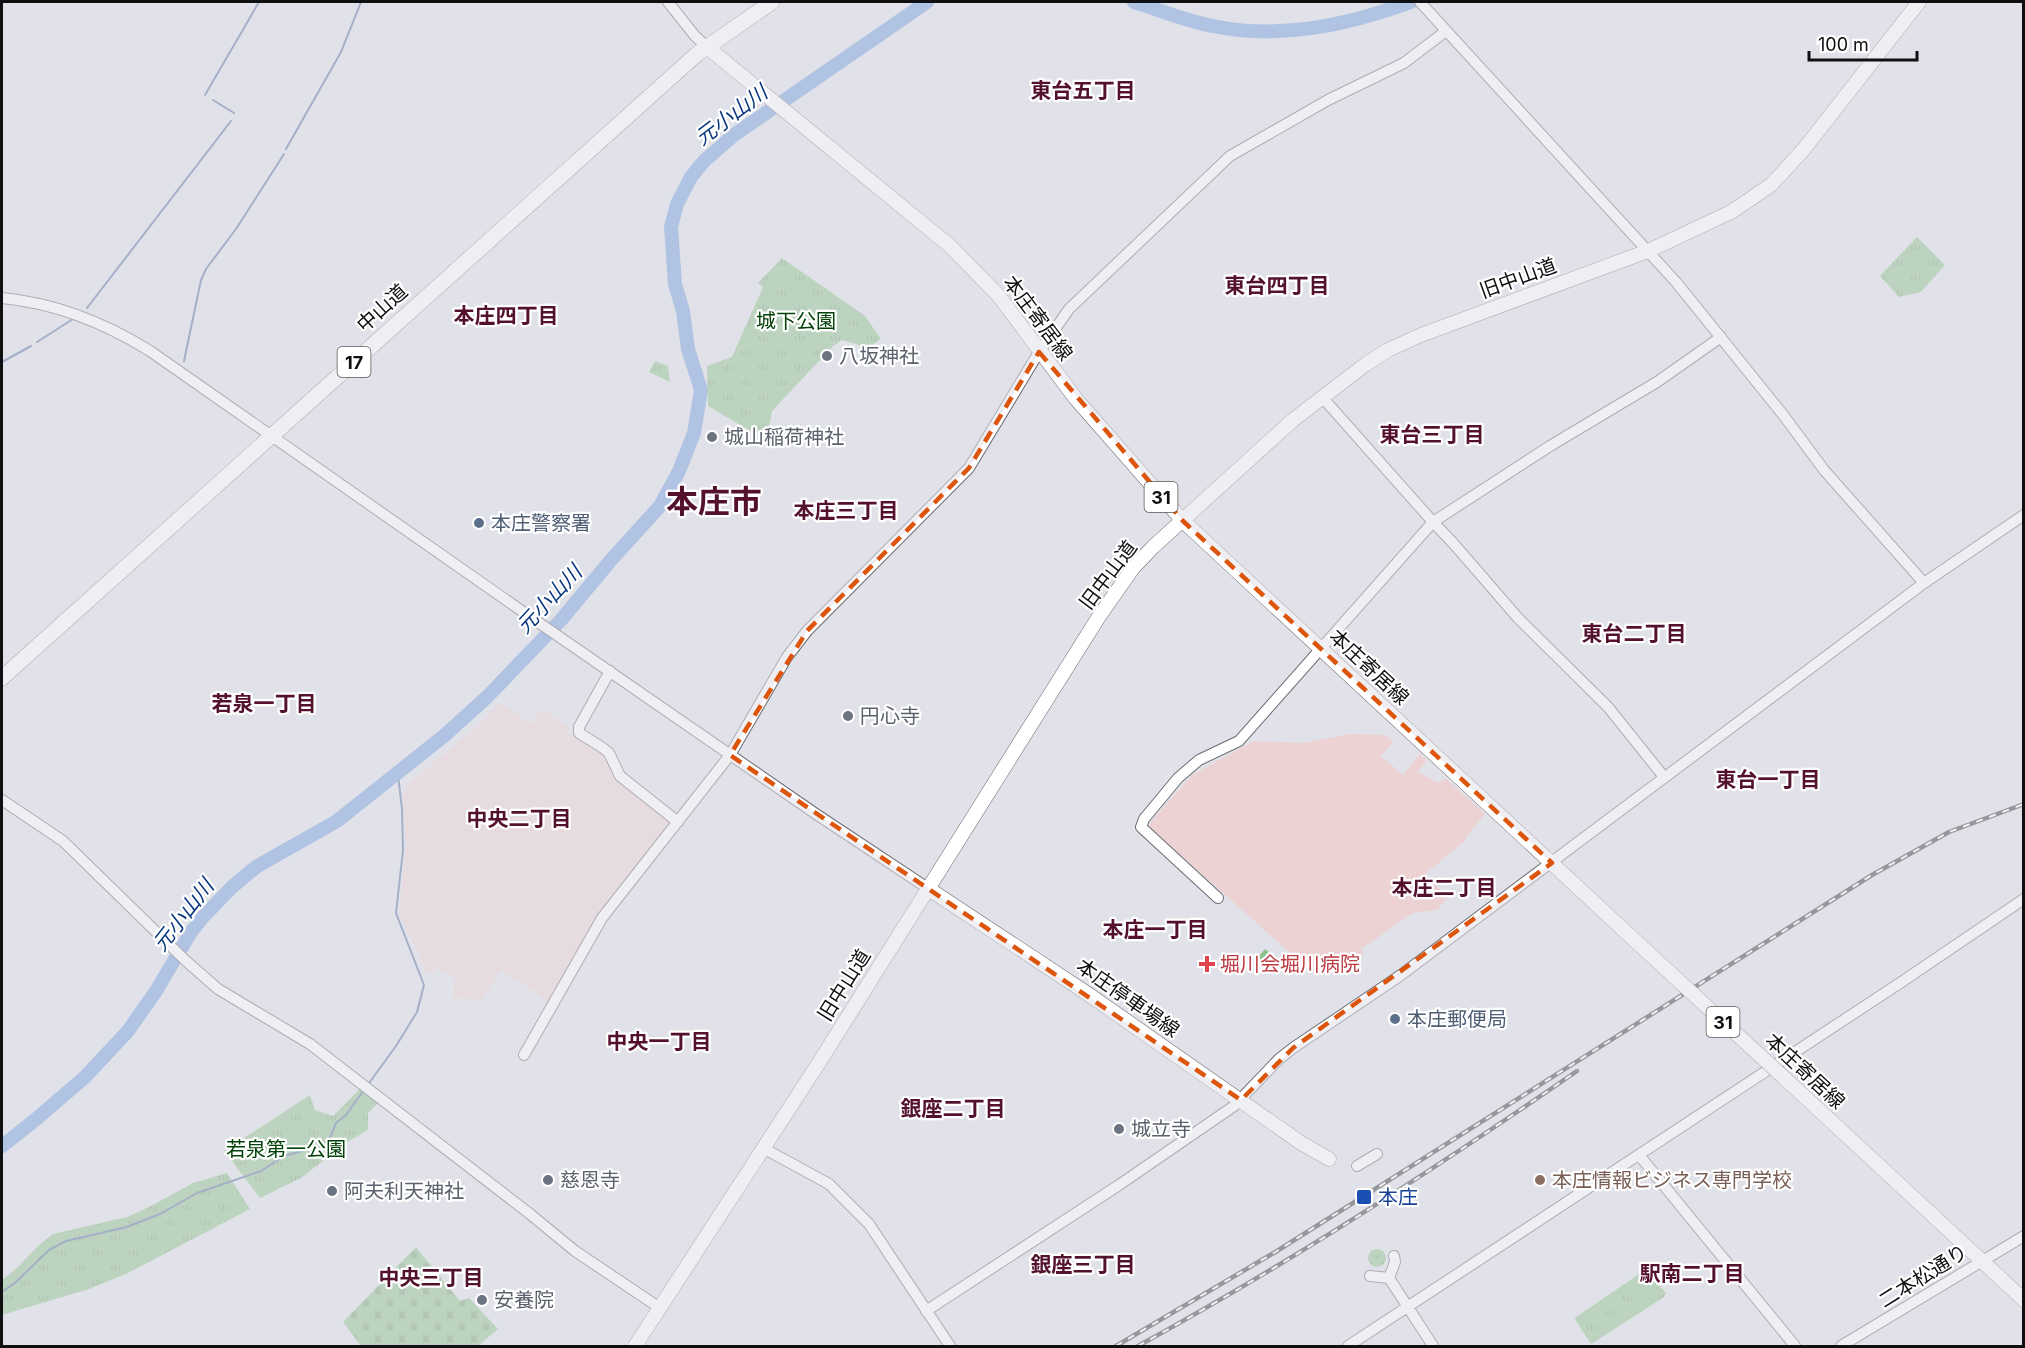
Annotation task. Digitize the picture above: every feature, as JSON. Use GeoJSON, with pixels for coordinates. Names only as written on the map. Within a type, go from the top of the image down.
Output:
{"type":"FeatureCollection","features":[{"type":"Feature","properties":{"kind":"highway","name":"中山道"},"geometry":{"type":"LineString","coordinates":[[2,678],[515,216],[707,47],[772,2]]}},
{"type":"Feature","properties":{"kind":"main road","name":"旧中山道"},"geometry":{"type":"LineString","coordinates":[[635,1347],[929,889],[1117,589],[1140,561],[1293,420],[1366,364],[1421,335],[1648,251],[1731,212],[1772,184],[1827,122],[1919,2]]}},
{"type":"Feature","properties":{"kind":"main road","name":"本庄寄居線"},"geometry":{"type":"LineString","coordinates":[[707,47],[950,246],[998,295],[1039,352],[1110,440],[1183,521],[2024,1300]]}},
{"type":"Feature","properties":{"kind":"main road","name":"本庄停車場線"},"geometry":{"type":"LineString","coordinates":[[929,889],[1055,972],[1241,1100],[1325,1163]]}},
{"type":"Feature","properties":{"kind":"street"},"geometry":{"type":"LineString","coordinates":[[668,2],[695,36],[707,47]]}},
{"type":"Feature","properties":{"kind":"street"},"geometry":{"type":"LineString","coordinates":[[1424,5],[1676,282],[1824,470],[1924,583]]}},
{"type":"Feature","properties":{"kind":"street"},"geometry":{"type":"LineString","coordinates":[[524,1055],[602,918],[730,755],[787,657],[807,631],[969,468],[1039,352],[1069,309],[1230,156],[1328,100],[1404,63],[1446,31]]}},
{"type":"Feature","properties":{"kind":"street"},"geometry":{"type":"LineString","coordinates":[[2,298],[38,304],[76,315],[130,339],[730,755],[929,889]]}},
{"type":"Feature","properties":{"kind":"street"},"geometry":{"type":"LineString","coordinates":[[1218,898],[1142,830],[1141,824],[1178,778],[1199,760],[1239,741],[1432,522],[1550,446],[1657,382],[1721,337]]}},
{"type":"Feature","properties":{"kind":"street"},"geometry":{"type":"LineString","coordinates":[[1322,397],[1518,618],[1608,707],[1664,777]]}},
{"type":"Feature","properties":{"kind":"street"},"geometry":{"type":"LineString","coordinates":[[926,1311],[1119,1185],[1241,1100],[1279,1059],[1293,1048],[1401,975],[1924,583],[2024,515]]}},
{"type":"Feature","properties":{"kind":"street"},"geometry":{"type":"LineString","coordinates":[[610,671],[579,727],[579,733],[609,753],[620,776],[678,822]]}},
{"type":"Feature","properties":{"kind":"street"},"geometry":{"type":"LineString","coordinates":[[2,800],[63,841],[186,961],[218,989],[309,1044],[575,1251],[660,1308]]}},
{"type":"Feature","properties":{"kind":"street"},"geometry":{"type":"LineString","coordinates":[[1348,1347],[2024,899]]}},
{"type":"Feature","properties":{"kind":"street"},"geometry":{"type":"LineString","coordinates":[[763,1148],[829,1184],[869,1224],[950,1347]]}},
{"type":"Feature","properties":{"kind":"street"},"geometry":{"type":"LineString","coordinates":[[1357,1166],[1377,1154]]}},
{"type":"Feature","properties":{"kind":"street"},"geometry":{"type":"LineString","coordinates":[[1639,1155],[1795,1347]]}},
{"type":"Feature","properties":{"kind":"street","name":"二本松通り"},"geometry":{"type":"LineString","coordinates":[[1841,1347],[2024,1236]]}},
{"type":"Feature","properties":{"kind":"street"},"geometry":{"type":"LineString","coordinates":[[1389,1278],[1395,1262],[1394,1256]]}},
{"type":"Feature","properties":{"kind":"street"},"geometry":{"type":"LineString","coordinates":[[1370,1276],[1389,1278]]}},
{"type":"Feature","properties":{"kind":"street"},"geometry":{"type":"LineString","coordinates":[[1389,1278],[1433,1347]]}},
{"type":"Feature","properties":{"kind":"highlighted area"},"geometry":{"type":"Polygon","coordinates":[[[1039,352],[1183,521],[1552,863],[1293,1048],[1241,1100],[730,755],[807,631],[969,468],[1039,352]]]}},
{"type":"Feature","properties":{"kind":"shaded area"},"geometry":{"type":"Polygon","coordinates":[[[501,703],[531,724],[542,709],[570,728],[568,733],[602,755],[617,779],[671,822],[547,1007],[541,996],[501,970],[483,999],[453,998],[455,977],[436,967],[435,973],[426,971],[399,913],[406,847],[403,795],[412,781],[472,731],[501,703]]]}},
{"type":"Feature","properties":{"kind":"shaded area"},"geometry":{"type":"Polygon","coordinates":[[[1350,734],[1386,735],[1394,741],[1381,756],[1403,775],[1420,754],[1427,760],[1418,772],[1439,783],[1445,778],[1485,814],[1465,838],[1466,840],[1425,874],[1448,897],[1437,910],[1413,913],[1361,949],[1364,954],[1317,969],[1288,951],[1150,828],[1150,823],[1192,775],[1254,741],[1304,743],[1350,734]]]}},
{"type":"Feature","properties":{"kind":"green space"},"geometry":{"type":"Polygon","coordinates":[[[1917,237],[1945,265],[1921,292],[1899,297],[1880,276],[1917,237]]]}},
{"type":"Feature","properties":{"kind":"green space","name":"城下公園"},"geometry":{"type":"Polygon","coordinates":[[[782,258],[865,316],[881,339],[865,350],[859,345],[842,340],[833,346],[772,411],[768,435],[752,432],[708,406],[707,366],[732,357],[763,287],[758,283],[782,258]]]}},
{"type":"Feature","properties":{"kind":"green space"},"geometry":{"type":"Polygon","coordinates":[[[655,361],[668,366],[670,382],[649,372],[655,361]]]}},
{"type":"Feature","properties":{"kind":"green space"},"geometry":{"type":"Polygon","coordinates":[[[1265,949],[1280,961],[1278,963],[1258,960],[1257,958],[1265,949]]]}},
{"type":"Feature","properties":{"kind":"green space","name":"若泉第一公園"},"geometry":{"type":"Polygon","coordinates":[[[360,1089],[378,1103],[368,1113],[368,1130],[347,1142],[301,1178],[260,1198],[224,1151],[310,1095],[315,1110],[333,1116],[360,1089]]]}},
{"type":"Feature","properties":{"kind":"green space"},"geometry":{"type":"Polygon","coordinates":[[[227,1173],[250,1209],[130,1272],[89,1289],[2,1315],[2,1280],[53,1234],[127,1217],[193,1183],[227,1173]]]}},
{"type":"Feature","properties":{"kind":"green space"},"geometry":{"type":"Polygon","coordinates":[[[416,1247],[460,1301],[469,1298],[498,1329],[478,1346],[361,1346],[343,1322],[416,1247]]]}},
{"type":"Feature","properties":{"kind":"green space"},"geometry":{"type":"Polygon","coordinates":[[[1373,1249],[1381,1249],[1386,1254],[1384,1265],[1373,1267],[1368,1262],[1368,1254],[1373,1249]]]}},
{"type":"Feature","properties":{"kind":"green space"},"geometry":{"type":"Polygon","coordinates":[[[1647,1271],[1666,1293],[1664,1297],[1590,1343],[1575,1319],[1576,1317],[1642,1272],[1647,1271]]]}},
{"type":"Feature","properties":{"kind":"waterway"},"geometry":{"type":"LineString","coordinates":[[205,95],[259,2]]}},
{"type":"Feature","properties":{"kind":"waterway"},"geometry":{"type":"LineString","coordinates":[[286,149],[341,52],[361,2]]}},
{"type":"Feature","properties":{"kind":"waterway","name":"元小山川"},"geometry":{"type":"LineString","coordinates":[[2,1146],[85,1077],[128,1031],[156,991],[191,932],[232,887],[256,867],[337,821],[445,735],[487,697],[561,620],[660,506],[679,471],[694,433],[701,390],[688,349],[683,311],[675,284],[671,227],[677,204],[691,177],[704,161],[734,135],[927,2]]}},
{"type":"Feature","properties":{"kind":"waterway","name":"元小山川"},"geometry":{"type":"LineString","coordinates":[[1134,2],[1203,24],[1238,30],[1263,31],[1314,28],[1363,17],[1411,2]]}},
{"type":"Feature","properties":{"kind":"waterway"},"geometry":{"type":"LineString","coordinates":[[213,100],[234,113]]}},
{"type":"Feature","properties":{"kind":"waterway"},"geometry":{"type":"LineString","coordinates":[[87,308],[231,121]]}},
{"type":"Feature","properties":{"kind":"waterway"},"geometry":{"type":"LineString","coordinates":[[184,361],[201,280],[206,269],[236,229],[284,154]]}},
{"type":"Feature","properties":{"kind":"waterway"},"geometry":{"type":"LineString","coordinates":[[37,342],[73,319]]}},
{"type":"Feature","properties":{"kind":"waterway"},"geometry":{"type":"LineString","coordinates":[[2,362],[31,346]]}},
{"type":"Feature","properties":{"kind":"waterway"},"geometry":{"type":"LineString","coordinates":[[367,1086],[417,1012],[424,985],[396,913],[403,850],[398,775]]}},
{"type":"Feature","properties":{"kind":"waterway"},"geometry":{"type":"LineString","coordinates":[[2,1292],[16,1282],[49,1250],[66,1241],[127,1227],[160,1214],[197,1193],[261,1171],[284,1156],[317,1147],[329,1140],[336,1123],[346,1115],[364,1090]]}},
{"type":"Feature","properties":{"kind":"railway"},"geometry":{"type":"LineString","coordinates":[[1116,1346],[1277,1251],[1872,875],[1949,832],[2024,804]]}},
{"type":"Feature","properties":{"kind":"railway"},"geometry":{"type":"LineString","coordinates":[[1138,1346],[1251,1282],[1361,1214],[1470,1144],[1577,1071]]}},
{"type":"Feature","properties":{"kind":"place","name":"八坂神社"},"geometry":{"type":"Point","coordinates":[827,356]}},
{"type":"Feature","properties":{"kind":"place","name":"城山稲荷神社"},"geometry":{"type":"Point","coordinates":[712,437]}},
{"type":"Feature","properties":{"kind":"place","name":"本庄警察署"},"geometry":{"type":"Point","coordinates":[479,523]}},
{"type":"Feature","properties":{"kind":"place","name":"円心寺"},"geometry":{"type":"Point","coordinates":[848,716]}},
{"type":"Feature","properties":{"kind":"place","name":"堀川会堀川病院"},"geometry":{"type":"Point","coordinates":[1207,964]}},
{"type":"Feature","properties":{"kind":"place","name":"本庄郵便局"},"geometry":{"type":"Point","coordinates":[1395,1019]}},
{"type":"Feature","properties":{"kind":"place","name":"城立寺"},"geometry":{"type":"Point","coordinates":[1119,1129]}},
{"type":"Feature","properties":{"kind":"place","name":"慈恩寺"},"geometry":{"type":"Point","coordinates":[548,1180]}},
{"type":"Feature","properties":{"kind":"place","name":"本庄情報ビジネス専門学校"},"geometry":{"type":"Point","coordinates":[1540,1180]}},
{"type":"Feature","properties":{"kind":"place","name":"阿夫利天神社"},"geometry":{"type":"Point","coordinates":[332,1191]}},
{"type":"Feature","properties":{"kind":"place","name":"本庄"},"geometry":{"type":"Point","coordinates":[1364,1197]}},
{"type":"Feature","properties":{"kind":"place","name":"安養院"},"geometry":{"type":"Point","coordinates":[482,1300]}},
{"type":"Feature","properties":{"kind":"district","name":"東台五丁目"},"geometry":{"type":"Point","coordinates":[1083,90]}},
{"type":"Feature","properties":{"kind":"district","name":"東台四丁目"},"geometry":{"type":"Point","coordinates":[1277,285]}},
{"type":"Feature","properties":{"kind":"district","name":"本庄四丁目"},"geometry":{"type":"Point","coordinates":[506,315]}},
{"type":"Feature","properties":{"kind":"district","name":"東台三丁目"},"geometry":{"type":"Point","coordinates":[1432,434]}},
{"type":"Feature","properties":{"kind":"district","name":"本庄市"},"geometry":{"type":"Point","coordinates":[714,501]}},
{"type":"Feature","properties":{"kind":"district","name":"本庄三丁目"},"geometry":{"type":"Point","coordinates":[846,510]}},
{"type":"Feature","properties":{"kind":"district","name":"東台二丁目"},"geometry":{"type":"Point","coordinates":[1634,633]}},
{"type":"Feature","properties":{"kind":"district","name":"若泉一丁目"},"geometry":{"type":"Point","coordinates":[264,703]}},
{"type":"Feature","properties":{"kind":"district","name":"東台一丁目"},"geometry":{"type":"Point","coordinates":[1768,779]}},
{"type":"Feature","properties":{"kind":"district","name":"中央二丁目"},"geometry":{"type":"Point","coordinates":[519,818]}},
{"type":"Feature","properties":{"kind":"district","name":"本庄二丁目"},"geometry":{"type":"Point","coordinates":[1444,887]}},
{"type":"Feature","properties":{"kind":"district","name":"本庄一丁目"},"geometry":{"type":"Point","coordinates":[1155,929]}},
{"type":"Feature","properties":{"kind":"district","name":"中央一丁目"},"geometry":{"type":"Point","coordinates":[659,1041]}},
{"type":"Feature","properties":{"kind":"district","name":"銀座二丁目"},"geometry":{"type":"Point","coordinates":[953,1108]}},
{"type":"Feature","properties":{"kind":"district","name":"銀座三丁目"},"geometry":{"type":"Point","coordinates":[1083,1264]}},
{"type":"Feature","properties":{"kind":"district","name":"駅南二丁目"},"geometry":{"type":"Point","coordinates":[1692,1273]}},
{"type":"Feature","properties":{"kind":"district","name":"中央三丁目"},"geometry":{"type":"Point","coordinates":[431,1277]}}]}
